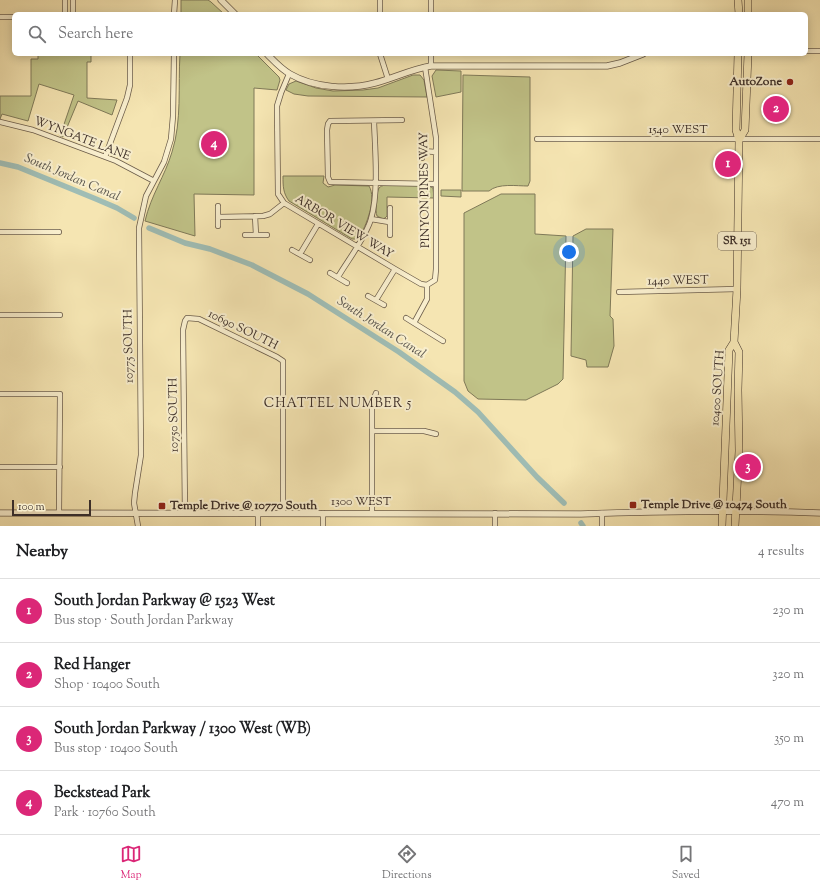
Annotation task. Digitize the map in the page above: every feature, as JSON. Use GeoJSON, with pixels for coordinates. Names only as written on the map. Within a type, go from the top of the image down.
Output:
{"type":"FeatureCollection","features":[{"type":"Feature","properties":{"kind":"main road"},"geometry":{"type":"LineString","coordinates":[[738,0],[739,12]]}},
{"type":"Feature","properties":{"kind":"main road"},"geometry":{"type":"LineString","coordinates":[[748,0],[748,12]]}},
{"type":"Feature","properties":{"kind":"main road","name":"SR 151"},"geometry":{"type":"LineString","coordinates":[[734,342],[737,289],[739,140],[736,130],[738,56]]}},
{"type":"Feature","properties":{"kind":"main road","name":"SR 151"},"geometry":{"type":"LineString","coordinates":[[739,140],[744,133],[746,126],[748,56]]}},
{"type":"Feature","properties":{"kind":"main road","name":"10400 SOUTH"},"geometry":{"type":"LineString","coordinates":[[722,526],[729,350],[734,342]]}},
{"type":"Feature","properties":{"kind":"main road","name":"10400 SOUTH"},"geometry":{"type":"LineString","coordinates":[[734,342],[739,352],[739,452],[734,526]]}},
{"type":"Feature","properties":{"kind":"street"},"geometry":{"type":"LineString","coordinates":[[65,0],[65,12]]}},
{"type":"Feature","properties":{"kind":"street"},"geometry":{"type":"LineString","coordinates":[[73,0],[73,12]]}},
{"type":"Feature","properties":{"kind":"street"},"geometry":{"type":"LineString","coordinates":[[174,0],[174,12]]}},
{"type":"Feature","properties":{"kind":"street"},"geometry":{"type":"LineString","coordinates":[[221,0],[233,12]]}},
{"type":"Feature","properties":{"kind":"street"},"geometry":{"type":"LineString","coordinates":[[380,0],[380,12]]}},
{"type":"Feature","properties":{"kind":"street"},"geometry":{"type":"LineString","coordinates":[[431,0],[431,12]]}},
{"type":"Feature","properties":{"kind":"street"},"geometry":{"type":"LineString","coordinates":[[0,18],[12,17]]}},
{"type":"Feature","properties":{"kind":"street"},"geometry":{"type":"LineString","coordinates":[[808,51],[820,51]]}},
{"type":"Feature","properties":{"kind":"street"},"geometry":{"type":"LineString","coordinates":[[105,157],[127,98],[130,85],[130,56]]}},
{"type":"Feature","properties":{"kind":"street","name":"10775 SOUTH"},"geometry":{"type":"LineString","coordinates":[[138,526],[134,503],[141,455],[138,233],[143,204],[164,162],[171,133],[173,116],[174,56]]}},
{"type":"Feature","properties":{"kind":"street"},"geometry":{"type":"LineString","coordinates":[[269,56],[290,74],[312,82],[331,85],[358,86],[388,79],[428,66],[607,66],[638,56]]}},
{"type":"Feature","properties":{"kind":"street"},"geometry":{"type":"LineString","coordinates":[[381,56],[388,79]]}},
{"type":"Feature","properties":{"kind":"street","name":"PINYON PINES WAY"},"geometry":{"type":"LineString","coordinates":[[427,285],[434,280],[436,269],[436,138],[428,66],[430,56]]}},
{"type":"Feature","properties":{"kind":"street","name":"ARBOR VIEW WAY"},"geometry":{"type":"LineString","coordinates":[[290,74],[277,106],[278,194],[284,203],[318,224],[421,284],[427,285]]}},
{"type":"Feature","properties":{"kind":"street"},"geometry":{"type":"LineString","coordinates":[[402,120],[330,121],[328,124],[328,177],[330,182],[436,184]]}},
{"type":"Feature","properties":{"kind":"street"},"geometry":{"type":"LineString","coordinates":[[338,277],[366,232],[371,219],[375,183],[374,121]]}},
{"type":"Feature","properties":{"kind":"street","name":"WYNGATE LANE"},"geometry":{"type":"LineString","coordinates":[[0,122],[34,130],[116,161],[154,181]]}},
{"type":"Feature","properties":{"kind":"street","name":"1540 WEST"},"geometry":{"type":"LineString","coordinates":[[536,139],[820,139]]}},
{"type":"Feature","properties":{"kind":"street"},"geometry":{"type":"LineString","coordinates":[[422,145],[422,158]]}},
{"type":"Feature","properties":{"kind":"street"},"geometry":{"type":"LineString","coordinates":[[422,152],[436,152]]}},
{"type":"Feature","properties":{"kind":"street"},"geometry":{"type":"LineString","coordinates":[[218,217],[263,216],[270,214],[284,203]]}},
{"type":"Feature","properties":{"kind":"street"},"geometry":{"type":"LineString","coordinates":[[218,206],[218,226]]}},
{"type":"Feature","properties":{"kind":"street"},"geometry":{"type":"LineString","coordinates":[[390,208],[390,236]]}},
{"type":"Feature","properties":{"kind":"street"},"geometry":{"type":"LineString","coordinates":[[256,216],[256,235]]}},
{"type":"Feature","properties":{"kind":"street"},"geometry":{"type":"LineString","coordinates":[[371,219],[389,222]]}},
{"type":"Feature","properties":{"kind":"street"},"geometry":{"type":"LineString","coordinates":[[300,254],[318,224]]}},
{"type":"Feature","properties":{"kind":"street"},"geometry":{"type":"LineString","coordinates":[[0,232],[59,232]]}},
{"type":"Feature","properties":{"kind":"street"},"geometry":{"type":"LineString","coordinates":[[245,235],[267,235]]}},
{"type":"Feature","properties":{"kind":"street"},"geometry":{"type":"LineString","coordinates":[[292,250],[310,260]]}},
{"type":"Feature","properties":{"kind":"street"},"geometry":{"type":"LineString","coordinates":[[376,300],[395,269]]}},
{"type":"Feature","properties":{"kind":"street"},"geometry":{"type":"LineString","coordinates":[[330,273],[347,283]]}},
{"type":"Feature","properties":{"kind":"street"},"geometry":{"type":"LineString","coordinates":[[414,323],[427,299],[427,285]]}},
{"type":"Feature","properties":{"kind":"street","name":"1440 WEST"},"geometry":{"type":"LineString","coordinates":[[619,292],[737,289]]}},
{"type":"Feature","properties":{"kind":"street"},"geometry":{"type":"LineString","coordinates":[[368,296],[384,305]]}},
{"type":"Feature","properties":{"kind":"street"},"geometry":{"type":"LineString","coordinates":[[0,315],[60,315]]}},
{"type":"Feature","properties":{"kind":"street","name":"10750 SOUTH"},"geometry":{"type":"LineString","coordinates":[[185,513],[184,330],[185,321],[187,318]]}},
{"type":"Feature","properties":{"kind":"street","name":"10690 SOUTH"},"geometry":{"type":"LineString","coordinates":[[187,318],[199,319],[277,357],[282,361],[283,513]]}},
{"type":"Feature","properties":{"kind":"street"},"geometry":{"type":"LineString","coordinates":[[406,318],[443,341]]}},
{"type":"Feature","properties":{"kind":"street"},"geometry":{"type":"LineString","coordinates":[[372,513],[372,405],[376,393]]}},
{"type":"Feature","properties":{"kind":"street"},"geometry":{"type":"LineString","coordinates":[[0,394],[60,394],[59,512]]}},
{"type":"Feature","properties":{"kind":"street"},"geometry":{"type":"LineString","coordinates":[[372,431],[424,431],[436,434]]}},
{"type":"Feature","properties":{"kind":"street"},"geometry":{"type":"LineString","coordinates":[[0,467],[60,467]]}},
{"type":"Feature","properties":{"kind":"street","name":"1300 WEST"},"geometry":{"type":"LineString","coordinates":[[0,512],[136,514],[820,513]]}},
{"type":"Feature","properties":{"kind":"street"},"geometry":{"type":"LineString","coordinates":[[258,513],[258,526]]}},
{"type":"Feature","properties":{"kind":"street"},"geometry":{"type":"LineString","coordinates":[[323,513],[323,526]]}},
{"type":"Feature","properties":{"kind":"street"},"geometry":{"type":"LineString","coordinates":[[495,513],[495,526]]}},
{"type":"Feature","properties":{"kind":"street"},"geometry":{"type":"LineString","coordinates":[[602,513],[602,526]]}},
{"type":"Feature","properties":{"kind":"green space"},"geometry":{"type":"Polygon","coordinates":[[[181,0],[208,0],[222,12],[181,12],[181,0]]]}},
{"type":"Feature","properties":{"kind":"green space"},"geometry":{"type":"Polygon","coordinates":[[[38,56],[91,56],[91,62],[87,62],[87,98],[117,100],[112,115],[78,101],[63,137],[60,136],[74,95],[39,84],[28,121],[2,114],[0,119],[0,96],[31,96],[31,59],[38,59],[38,56]]]}},
{"type":"Feature","properties":{"kind":"green space"},"geometry":{"type":"Polygon","coordinates":[[[180,56],[258,56],[279,77],[280,80],[277,90],[254,88],[254,195],[194,194],[195,236],[145,221],[172,152],[178,116],[180,56]]]}},
{"type":"Feature","properties":{"kind":"green space"},"geometry":{"type":"Polygon","coordinates":[[[436,70],[461,71],[461,92],[436,97],[432,76],[436,70]]]}},
{"type":"Feature","properties":{"kind":"green space"},"geometry":{"type":"Polygon","coordinates":[[[413,75],[420,75],[424,80],[427,97],[308,96],[294,94],[286,90],[289,84],[296,81],[316,88],[333,91],[363,90],[378,88],[413,75]]]}},
{"type":"Feature","properties":{"kind":"green space"},"geometry":{"type":"Polygon","coordinates":[[[463,75],[530,77],[530,181],[528,186],[513,185],[493,188],[489,191],[462,191],[463,75]]]}},
{"type":"Feature","properties":{"kind":"green space"},"geometry":{"type":"Polygon","coordinates":[[[283,176],[324,176],[323,183],[328,187],[335,185],[369,186],[372,198],[370,212],[365,227],[359,238],[352,239],[289,201],[284,189],[283,176]]]}},
{"type":"Feature","properties":{"kind":"green space"},"geometry":{"type":"Polygon","coordinates":[[[385,185],[427,185],[433,188],[434,198],[387,197],[387,216],[383,219],[377,216],[376,202],[379,188],[385,185]]]}},
{"type":"Feature","properties":{"kind":"green space"},"geometry":{"type":"Polygon","coordinates":[[[441,190],[461,190],[461,197],[441,196],[441,190]]]}},
{"type":"Feature","properties":{"kind":"green space"},"geometry":{"type":"Polygon","coordinates":[[[501,194],[535,194],[535,234],[566,236],[563,379],[558,384],[526,400],[478,399],[468,391],[464,381],[464,213],[501,194]]]}},
{"type":"Feature","properties":{"kind":"green space"},"geometry":{"type":"Polygon","coordinates":[[[586,229],[613,229],[610,316],[613,319],[614,346],[608,367],[587,367],[586,360],[571,356],[573,236],[586,229]]]}},
{"type":"Feature","properties":{"kind":"waterway","name":"South Jordan Canal"},"geometry":{"type":"LineString","coordinates":[[0,163],[18,167],[96,199],[117,208],[134,218]]}},
{"type":"Feature","properties":{"kind":"waterway","name":"South Jordan Canal"},"geometry":{"type":"LineString","coordinates":[[149,228],[185,243],[210,249],[252,265],[308,294],[399,352],[455,392],[478,412],[537,477],[564,503]]}},
{"type":"Feature","properties":{"kind":"place","name":"AutoZone"},"geometry":{"type":"Point","coordinates":[790,82]}},
{"type":"Feature","properties":{"kind":"place","name":"Red Hanger"},"geometry":{"type":"Point","coordinates":[776,109]}},
{"type":"Feature","properties":{"kind":"place","name":"Beckstead Park"},"geometry":{"type":"Point","coordinates":[214,144]}},
{"type":"Feature","properties":{"kind":"place","name":"South Jordan Parkway @ 1523 West"},"geometry":{"type":"Point","coordinates":[728,164]}},
{"type":"Feature","properties":{"kind":"place","name":"South Jordan Parkway / 1300 West (WB)"},"geometry":{"type":"Point","coordinates":[748,467]}},
{"type":"Feature","properties":{"kind":"place","name":"Temple Drive @ 10474 South"},"geometry":{"type":"Point","coordinates":[633,505]}},
{"type":"Feature","properties":{"kind":"place","name":"Temple Drive @ 10770 South"},"geometry":{"type":"Point","coordinates":[162,506]}},
{"type":"Feature","properties":{"kind":"district","name":"CHATTEL NUMBER 5"},"geometry":{"type":"Point","coordinates":[338,404]}}]}
